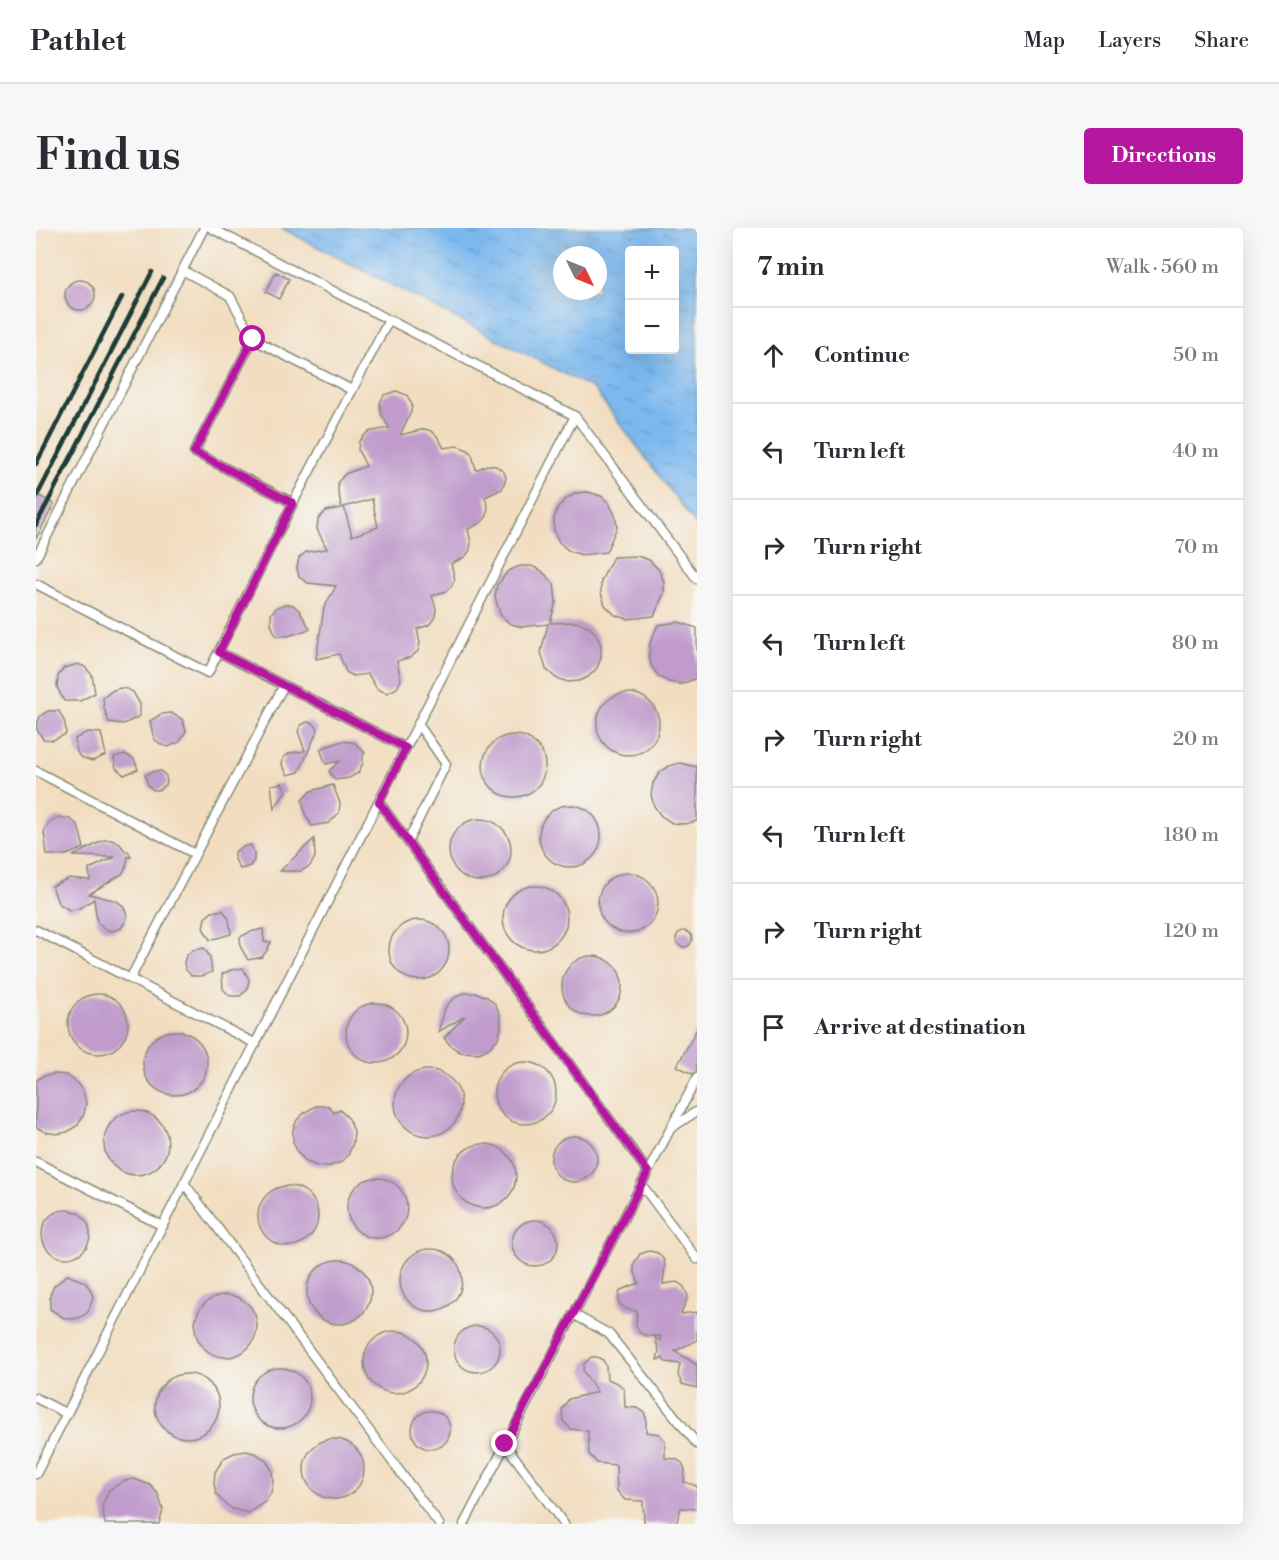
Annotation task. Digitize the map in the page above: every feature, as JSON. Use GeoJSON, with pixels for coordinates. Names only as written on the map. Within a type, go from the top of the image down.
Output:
{"type":"FeatureCollection","features":[{"type":"Feature","properties":{"kind":"lane"},"geometry":{"type":"LineString","coordinates":[[36,558],[204,228]]}},
{"type":"Feature","properties":{"kind":"lane"},"geometry":{"type":"LineString","coordinates":[[211,228],[575,416],[697,579]]}},
{"type":"Feature","properties":{"kind":"lane"},"geometry":{"type":"LineString","coordinates":[[182,270],[230,296],[253,339],[352,390]]}},
{"type":"Feature","properties":{"kind":"lane"},"geometry":{"type":"LineString","coordinates":[[36,584],[208,673],[293,503],[389,320]]}},
{"type":"Feature","properties":{"kind":"lane"},"geometry":{"type":"LineString","coordinates":[[253,339],[194,452],[293,503]]}},
{"type":"Feature","properties":{"kind":"lane"},"geometry":{"type":"LineString","coordinates":[[36,1474],[575,416]]}},
{"type":"Feature","properties":{"kind":"lane"},"geometry":{"type":"LineString","coordinates":[[219,652],[406,748]]}},
{"type":"Feature","properties":{"kind":"lane"},"geometry":{"type":"LineString","coordinates":[[130,979],[284,685]]}},
{"type":"Feature","properties":{"kind":"lane"},"geometry":{"type":"LineString","coordinates":[[408,841],[446,764],[418,724]]}},
{"type":"Feature","properties":{"kind":"lane"},"geometry":{"type":"LineString","coordinates":[[36,771],[195,854]]}},
{"type":"Feature","properties":{"kind":"lane"},"geometry":{"type":"LineString","coordinates":[[379,802],[648,1172]]}},
{"type":"Feature","properties":{"kind":"lane"},"geometry":{"type":"LineString","coordinates":[[36,930],[256,1044]]}},
{"type":"Feature","properties":{"kind":"lane"},"geometry":{"type":"LineString","coordinates":[[464,1524],[697,1077]]}},
{"type":"Feature","properties":{"kind":"lane"},"geometry":{"type":"LineString","coordinates":[[670,1129],[697,1111]]}},
{"type":"Feature","properties":{"kind":"lane"},"geometry":{"type":"LineString","coordinates":[[36,1162],[163,1226]]}},
{"type":"Feature","properties":{"kind":"lane"},"geometry":{"type":"LineString","coordinates":[[184,1183],[439,1524]]}},
{"type":"Feature","properties":{"kind":"lane"},"geometry":{"type":"LineString","coordinates":[[641,1184],[697,1259]]}},
{"type":"Feature","properties":{"kind":"lane"},"geometry":{"type":"LineString","coordinates":[[573,1314],[609,1334],[697,1444]]}},
{"type":"Feature","properties":{"kind":"lane"},"geometry":{"type":"LineString","coordinates":[[36,1398],[67,1414]]}},
{"type":"Feature","properties":{"kind":"lane"},"geometry":{"type":"LineString","coordinates":[[505,1444],[564,1524]]}},
{"type":"Feature","properties":{"kind":"water"},"geometry":{"type":"Polygon","coordinates":[[[281,228],[697,228],[697,526],[594,389],[281,228]]]}},
{"type":"Feature","properties":{"kind":"building"},"geometry":{"type":"Polygon","coordinates":[[[276,272],[289,279],[279,299],[266,292],[276,272]]]}},
{"type":"Feature","properties":{"kind":"building"},"geometry":{"type":"Polygon","coordinates":[[[80,280],[90,285],[95,295],[90,305],[80,310],[70,305],[65,295],[70,285],[80,280]]]}},
{"type":"Feature","properties":{"kind":"building"},"geometry":{"type":"Polygon","coordinates":[[[396,391],[407,395],[412,405],[400,435],[425,429],[431,431],[444,448],[457,446],[468,450],[472,455],[476,470],[487,465],[496,466],[504,472],[506,478],[502,489],[485,497],[488,507],[487,516],[481,523],[468,529],[470,550],[465,557],[451,564],[455,579],[451,587],[432,596],[436,608],[435,617],[429,625],[417,629],[420,643],[418,651],[411,657],[397,661],[401,680],[397,688],[387,693],[377,689],[368,674],[353,676],[346,672],[339,654],[316,659],[324,608],[336,586],[308,583],[299,577],[297,568],[299,558],[306,552],[327,549],[317,529],[318,519],[326,511],[342,508],[338,482],[345,474],[366,466],[358,450],[359,441],[368,432],[389,428],[381,413],[380,403],[384,395],[396,391]],[[372,499],[344,507],[352,536],[378,527],[372,499]]]}},
{"type":"Feature","properties":{"kind":"building"},"geometry":{"type":"Polygon","coordinates":[[[588,492],[601,496],[609,503],[615,515],[617,527],[606,552],[582,555],[569,551],[559,542],[554,531],[554,518],[558,507],[566,499],[576,493],[588,492]]]}},
{"type":"Feature","properties":{"kind":"building"},"geometry":{"type":"Polygon","coordinates":[[[36,494],[54,504],[36,539],[36,494]]]}},
{"type":"Feature","properties":{"kind":"building"},"geometry":{"type":"Polygon","coordinates":[[[637,556],[649,560],[659,570],[664,582],[664,593],[654,616],[628,619],[615,615],[605,605],[601,593],[601,581],[613,557],[637,556]]]}},
{"type":"Feature","properties":{"kind":"building"},"geometry":{"type":"Polygon","coordinates":[[[520,566],[532,566],[542,571],[554,584],[556,602],[550,623],[577,622],[588,626],[596,634],[601,645],[601,658],[597,668],[588,677],[568,682],[556,678],[546,669],[541,652],[548,624],[521,627],[509,623],[500,614],[495,597],[497,585],[508,571],[520,566]]]}},
{"type":"Feature","properties":{"kind":"building"},"geometry":{"type":"Polygon","coordinates":[[[287,604],[299,610],[310,629],[288,636],[276,636],[271,624],[271,614],[277,607],[287,604]]]}},
{"type":"Feature","properties":{"kind":"building"},"geometry":{"type":"Polygon","coordinates":[[[678,622],[697,628],[697,678],[682,684],[669,682],[658,676],[651,665],[649,655],[650,643],[658,625],[678,622]]]}},
{"type":"Feature","properties":{"kind":"building"},"geometry":{"type":"Polygon","coordinates":[[[78,664],[85,667],[92,675],[95,693],[80,701],[64,701],[57,687],[58,676],[64,668],[78,664]]]}},
{"type":"Feature","properties":{"kind":"building"},"geometry":{"type":"Polygon","coordinates":[[[120,688],[133,692],[140,704],[140,716],[124,724],[109,722],[104,708],[103,698],[113,690],[120,688]]]}},
{"type":"Feature","properties":{"kind":"building"},"geometry":{"type":"Polygon","coordinates":[[[628,693],[650,702],[659,724],[650,746],[628,755],[606,746],[597,724],[606,702],[628,693]]]}},
{"type":"Feature","properties":{"kind":"building"},"geometry":{"type":"Polygon","coordinates":[[[48,711],[59,711],[65,723],[66,734],[53,740],[43,739],[36,728],[40,716],[48,711]]]}},
{"type":"Feature","properties":{"kind":"building"},"geometry":{"type":"Polygon","coordinates":[[[171,713],[182,719],[186,731],[180,742],[168,747],[154,739],[150,721],[161,714],[171,713]]]}},
{"type":"Feature","properties":{"kind":"building"},"geometry":{"type":"Polygon","coordinates":[[[307,722],[313,723],[318,729],[299,772],[288,775],[282,765],[283,758],[290,753],[305,751],[298,731],[301,725],[307,722]]]}},
{"type":"Feature","properties":{"kind":"building"},"geometry":{"type":"Polygon","coordinates":[[[87,732],[101,733],[106,755],[92,761],[80,757],[75,739],[87,732]]]}},
{"type":"Feature","properties":{"kind":"building"},"geometry":{"type":"Polygon","coordinates":[[[508,735],[520,735],[536,744],[543,754],[545,766],[543,778],[536,788],[520,797],[508,797],[497,792],[488,783],[483,772],[483,760],[488,749],[497,740],[508,735]]]}},
{"type":"Feature","properties":{"kind":"building"},"geometry":{"type":"Polygon","coordinates":[[[342,741],[355,743],[365,753],[358,773],[349,778],[335,780],[329,771],[339,761],[326,764],[320,749],[342,741]]]}},
{"type":"Feature","properties":{"kind":"building"},"geometry":{"type":"Polygon","coordinates":[[[125,754],[134,759],[138,769],[124,775],[116,768],[114,757],[125,754]]]}},
{"type":"Feature","properties":{"kind":"building"},"geometry":{"type":"Polygon","coordinates":[[[680,763],[697,767],[697,821],[685,824],[672,823],[661,816],[654,806],[651,795],[653,783],[660,772],[680,763]]]}},
{"type":"Feature","properties":{"kind":"building"},"geometry":{"type":"Polygon","coordinates":[[[161,771],[166,776],[167,783],[160,790],[153,790],[148,785],[145,775],[161,771]]]}},
{"type":"Feature","properties":{"kind":"building"},"geometry":{"type":"Polygon","coordinates":[[[282,783],[286,791],[274,809],[271,785],[282,783]]]}},
{"type":"Feature","properties":{"kind":"building"},"geometry":{"type":"Polygon","coordinates":[[[333,785],[340,803],[339,813],[329,823],[312,826],[305,814],[302,800],[311,791],[333,785]]]}},
{"type":"Feature","properties":{"kind":"building"},"geometry":{"type":"Polygon","coordinates":[[[570,805],[592,814],[601,836],[592,858],[570,867],[548,858],[539,836],[548,814],[570,805]]]}},
{"type":"Feature","properties":{"kind":"building"},"geometry":{"type":"Polygon","coordinates":[[[59,817],[70,819],[78,825],[84,848],[66,855],[47,855],[44,832],[49,823],[59,817]]]}},
{"type":"Feature","properties":{"kind":"building"},"geometry":{"type":"Polygon","coordinates":[[[480,819],[492,821],[502,828],[509,838],[511,850],[509,862],[502,872],[492,879],[480,881],[468,879],[458,872],[451,862],[449,850],[451,838],[458,828],[468,821],[480,819]]]}},
{"type":"Feature","properties":{"kind":"building"},"geometry":{"type":"Polygon","coordinates":[[[314,839],[315,857],[310,866],[301,871],[280,871],[314,839]]]}},
{"type":"Feature","properties":{"kind":"building"},"geometry":{"type":"Polygon","coordinates":[[[104,840],[112,840],[120,844],[131,857],[128,857],[122,874],[89,894],[117,901],[123,906],[127,914],[126,921],[121,928],[112,931],[104,929],[97,922],[94,899],[78,909],[69,910],[58,903],[52,886],[69,878],[90,880],[89,869],[115,857],[73,856],[104,840]]]}},
{"type":"Feature","properties":{"kind":"building"},"geometry":{"type":"Polygon","coordinates":[[[251,845],[254,860],[250,866],[240,869],[235,859],[235,852],[251,845]]]}},
{"type":"Feature","properties":{"kind":"building"},"geometry":{"type":"Polygon","coordinates":[[[622,873],[634,873],[650,881],[656,891],[658,903],[656,915],[650,925],[634,933],[622,933],[606,925],[598,909],[598,897],[606,881],[622,873]]]}},
{"type":"Feature","properties":{"kind":"building"},"geometry":{"type":"Polygon","coordinates":[[[535,886],[553,892],[561,900],[567,918],[561,936],[553,944],[535,950],[517,944],[509,936],[503,918],[509,900],[517,892],[535,886]]]}},
{"type":"Feature","properties":{"kind":"building"},"geometry":{"type":"Polygon","coordinates":[[[223,910],[229,919],[231,934],[210,940],[203,928],[205,918],[212,912],[223,910]]]}},
{"type":"Feature","properties":{"kind":"building"},"geometry":{"type":"Polygon","coordinates":[[[413,920],[425,920],[441,928],[447,938],[449,950],[447,962],[441,972],[425,980],[413,980],[397,972],[389,956],[389,944],[397,928],[413,920]]]}},
{"type":"Feature","properties":{"kind":"building"},"geometry":{"type":"Polygon","coordinates":[[[263,929],[264,942],[271,942],[262,957],[248,960],[241,948],[240,937],[263,929]]]}},
{"type":"Feature","properties":{"kind":"building"},"geometry":{"type":"Polygon","coordinates":[[[684,931],[692,939],[684,947],[676,939],[684,931]]]}},
{"type":"Feature","properties":{"kind":"building"},"geometry":{"type":"Polygon","coordinates":[[[204,948],[210,957],[212,972],[202,976],[192,976],[185,969],[186,956],[193,950],[204,948]]]}},
{"type":"Feature","properties":{"kind":"building"},"geometry":{"type":"Polygon","coordinates":[[[586,956],[598,956],[609,961],[617,969],[622,986],[620,998],[609,1011],[598,1016],[586,1016],[575,1011],[567,1003],[562,992],[562,980],[567,969],[575,961],[586,956]]]}},
{"type":"Feature","properties":{"kind":"building"},"geometry":{"type":"Polygon","coordinates":[[[243,968],[249,980],[247,990],[240,996],[230,996],[223,989],[222,974],[243,968]]]}},
{"type":"Feature","properties":{"kind":"building"},"geometry":{"type":"Polygon","coordinates":[[[464,993],[477,993],[487,997],[495,1004],[500,1014],[501,1028],[498,1038],[489,1048],[479,1053],[460,1052],[444,1038],[465,1016],[438,1032],[446,1006],[454,998],[464,993]]]}},
{"type":"Feature","properties":{"kind":"building"},"geometry":{"type":"Polygon","coordinates":[[[98,994],[119,1003],[128,1024],[119,1045],[98,1054],[77,1045],[68,1024],[77,1003],[98,994]]]}},
{"type":"Feature","properties":{"kind":"building"},"geometry":{"type":"Polygon","coordinates":[[[370,1003],[382,1003],[393,1008],[401,1016],[406,1033],[404,1045],[393,1058],[382,1063],[370,1063],[359,1058],[351,1050],[346,1039],[346,1027],[351,1016],[359,1008],[370,1003]]]}},
{"type":"Feature","properties":{"kind":"building"},"geometry":{"type":"Polygon","coordinates":[[[697,1029],[697,1072],[692,1074],[677,1066],[697,1029]]]}},
{"type":"Feature","properties":{"kind":"building"},"geometry":{"type":"Polygon","coordinates":[[[175,1031],[193,1037],[201,1045],[207,1063],[201,1081],[193,1089],[175,1095],[157,1089],[149,1081],[143,1063],[149,1045],[157,1037],[175,1031]]]}},
{"type":"Feature","properties":{"kind":"building"},"geometry":{"type":"Polygon","coordinates":[[[519,1062],[531,1062],[547,1071],[554,1081],[556,1093],[554,1105],[547,1115],[531,1124],[519,1124],[508,1119],[499,1110],[494,1099],[494,1087],[499,1076],[508,1067],[519,1062]]]}},
{"type":"Feature","properties":{"kind":"building"},"geometry":{"type":"Polygon","coordinates":[[[428,1070],[441,1073],[451,1080],[458,1090],[461,1103],[458,1116],[451,1126],[441,1133],[428,1136],[415,1133],[405,1126],[398,1116],[395,1103],[398,1090],[405,1080],[415,1073],[428,1070]]]}},
{"type":"Feature","properties":{"kind":"building"},"geometry":{"type":"Polygon","coordinates":[[[66,1075],[76,1082],[83,1091],[86,1103],[84,1114],[78,1125],[67,1132],[57,1134],[45,1132],[36,1127],[36,1081],[43,1076],[66,1075]]]}},
{"type":"Feature","properties":{"kind":"building"},"geometry":{"type":"Polygon","coordinates":[[[316,1106],[329,1106],[334,1113],[340,1110],[349,1119],[354,1131],[353,1143],[348,1155],[341,1162],[330,1166],[317,1166],[307,1162],[298,1153],[293,1142],[293,1130],[297,1120],[316,1106]]]}},
{"type":"Feature","properties":{"kind":"building"},"geometry":{"type":"Polygon","coordinates":[[[136,1111],[154,1117],[162,1125],[168,1143],[162,1161],[154,1169],[136,1175],[118,1169],[110,1161],[104,1143],[110,1125],[118,1117],[136,1111]]]}},
{"type":"Feature","properties":{"kind":"building"},"geometry":{"type":"Polygon","coordinates":[[[574,1136],[590,1143],[597,1159],[590,1175],[574,1182],[558,1175],[551,1159],[558,1143],[574,1136]]]}},
{"type":"Feature","properties":{"kind":"building"},"geometry":{"type":"Polygon","coordinates":[[[484,1144],[502,1150],[510,1158],[516,1176],[510,1194],[502,1202],[484,1208],[466,1202],[458,1194],[452,1176],[458,1158],[466,1150],[484,1144]]]}},
{"type":"Feature","properties":{"kind":"building"},"geometry":{"type":"Polygon","coordinates":[[[377,1178],[394,1183],[402,1191],[407,1208],[402,1225],[394,1233],[377,1238],[360,1233],[352,1225],[347,1208],[352,1191],[360,1183],[377,1178]]]}},
{"type":"Feature","properties":{"kind":"building"},"geometry":{"type":"Polygon","coordinates":[[[288,1186],[305,1191],[313,1199],[318,1216],[313,1233],[305,1241],[288,1246],[271,1241],[263,1233],[258,1216],[263,1199],[271,1191],[288,1186]]]}},
{"type":"Feature","properties":{"kind":"building"},"geometry":{"type":"Polygon","coordinates":[[[61,1210],[71,1210],[83,1217],[90,1229],[90,1239],[83,1251],[71,1258],[61,1258],[46,1247],[42,1239],[42,1229],[53,1214],[61,1210]]]}},
{"type":"Feature","properties":{"kind":"building"},"geometry":{"type":"Polygon","coordinates":[[[535,1220],[551,1227],[558,1243],[551,1259],[535,1266],[519,1259],[512,1243],[519,1227],[535,1220]]]}},
{"type":"Feature","properties":{"kind":"building"},"geometry":{"type":"Polygon","coordinates":[[[431,1249],[448,1254],[453,1258],[457,1263],[462,1280],[457,1297],[453,1302],[448,1306],[431,1311],[414,1306],[409,1302],[405,1297],[400,1280],[405,1263],[409,1258],[414,1254],[431,1249]]]}},
{"type":"Feature","properties":{"kind":"building"},"geometry":{"type":"Polygon","coordinates":[[[649,1251],[658,1253],[664,1260],[663,1284],[677,1282],[684,1287],[688,1296],[681,1314],[697,1312],[697,1340],[675,1351],[697,1365],[697,1388],[682,1384],[678,1375],[680,1364],[666,1362],[662,1358],[657,1360],[659,1351],[655,1337],[660,1341],[661,1336],[647,1336],[640,1333],[636,1325],[637,1311],[626,1309],[619,1303],[621,1290],[639,1283],[634,1263],[640,1254],[649,1251]]]}},
{"type":"Feature","properties":{"kind":"building"},"geometry":{"type":"Polygon","coordinates":[[[339,1260],[357,1266],[365,1274],[371,1292],[365,1310],[357,1318],[339,1324],[321,1318],[313,1310],[307,1292],[313,1274],[321,1266],[339,1260]]]}},
{"type":"Feature","properties":{"kind":"building"},"geometry":{"type":"Polygon","coordinates":[[[67,1275],[85,1282],[93,1297],[88,1312],[73,1319],[64,1318],[50,1309],[50,1295],[54,1286],[67,1275]]]}},
{"type":"Feature","properties":{"kind":"building"},"geometry":{"type":"Polygon","coordinates":[[[226,1295],[248,1304],[257,1326],[248,1348],[226,1357],[204,1348],[195,1326],[204,1304],[226,1295]]]}},
{"type":"Feature","properties":{"kind":"building"},"geometry":{"type":"Polygon","coordinates":[[[482,1326],[494,1332],[499,1340],[499,1358],[494,1366],[486,1371],[472,1372],[464,1369],[457,1362],[454,1344],[457,1336],[464,1329],[482,1326]]]}},
{"type":"Feature","properties":{"kind":"building"},"geometry":{"type":"Polygon","coordinates":[[[395,1331],[417,1340],[426,1362],[417,1384],[395,1393],[373,1384],[364,1362],[373,1340],[395,1331]]]}},
{"type":"Feature","properties":{"kind":"building"},"geometry":{"type":"Polygon","coordinates":[[[591,1357],[603,1360],[607,1379],[624,1389],[625,1407],[637,1408],[644,1412],[646,1432],[659,1434],[665,1441],[665,1458],[676,1459],[682,1463],[685,1469],[684,1482],[697,1486],[697,1509],[681,1508],[676,1524],[644,1524],[643,1501],[625,1500],[617,1491],[616,1465],[597,1463],[589,1454],[588,1431],[571,1429],[563,1421],[562,1409],[569,1399],[597,1392],[583,1371],[584,1364],[591,1357]]]}},
{"type":"Feature","properties":{"kind":"building"},"geometry":{"type":"Polygon","coordinates":[[[280,1368],[297,1373],[305,1381],[310,1398],[305,1415],[297,1423],[280,1428],[263,1423],[255,1415],[250,1398],[255,1381],[263,1373],[280,1368]]]}},
{"type":"Feature","properties":{"kind":"building"},"geometry":{"type":"Polygon","coordinates":[[[181,1374],[193,1374],[210,1383],[217,1394],[219,1406],[217,1418],[210,1429],[193,1438],[181,1438],[169,1433],[160,1424],[155,1412],[155,1400],[160,1388],[169,1379],[181,1374]]]}},
{"type":"Feature","properties":{"kind":"building"},"geometry":{"type":"Polygon","coordinates":[[[431,1411],[445,1416],[450,1430],[445,1444],[431,1449],[417,1444],[412,1430],[417,1416],[431,1411]]]}},
{"type":"Feature","properties":{"kind":"building"},"geometry":{"type":"Polygon","coordinates":[[[328,1439],[340,1439],[351,1444],[359,1452],[364,1469],[362,1481],[351,1494],[340,1499],[328,1499],[317,1494],[309,1486],[304,1475],[304,1463],[309,1452],[317,1444],[328,1439]]]}},
{"type":"Feature","properties":{"kind":"building"},"geometry":{"type":"Polygon","coordinates":[[[246,1451],[257,1454],[266,1461],[272,1470],[273,1482],[271,1493],[265,1502],[248,1513],[233,1509],[224,1503],[216,1494],[214,1483],[215,1472],[224,1458],[246,1451]]]}},
{"type":"Feature","properties":{"kind":"building"},"geometry":{"type":"Polygon","coordinates":[[[134,1479],[150,1485],[158,1494],[163,1510],[159,1524],[105,1524],[102,1506],[109,1490],[123,1481],[134,1479]]]}},
{"type":"Feature","properties":{"kind":"railway"},"geometry":{"type":"LineString","coordinates":[[36,498],[152,272]]}},
{"type":"Feature","properties":{"kind":"railway"},"geometry":{"type":"LineString","coordinates":[[36,525],[163,278]]}},
{"type":"Feature","properties":{"kind":"railway"},"geometry":{"type":"LineString","coordinates":[[36,464],[122,297]]}},
{"type":"Feature","properties":{"kind":"route"},"geometry":{"type":"LineString","coordinates":[[253,339],[194,452],[293,503],[219,652],[406,748],[379,802],[648,1172],[505,1444]]}}]}
